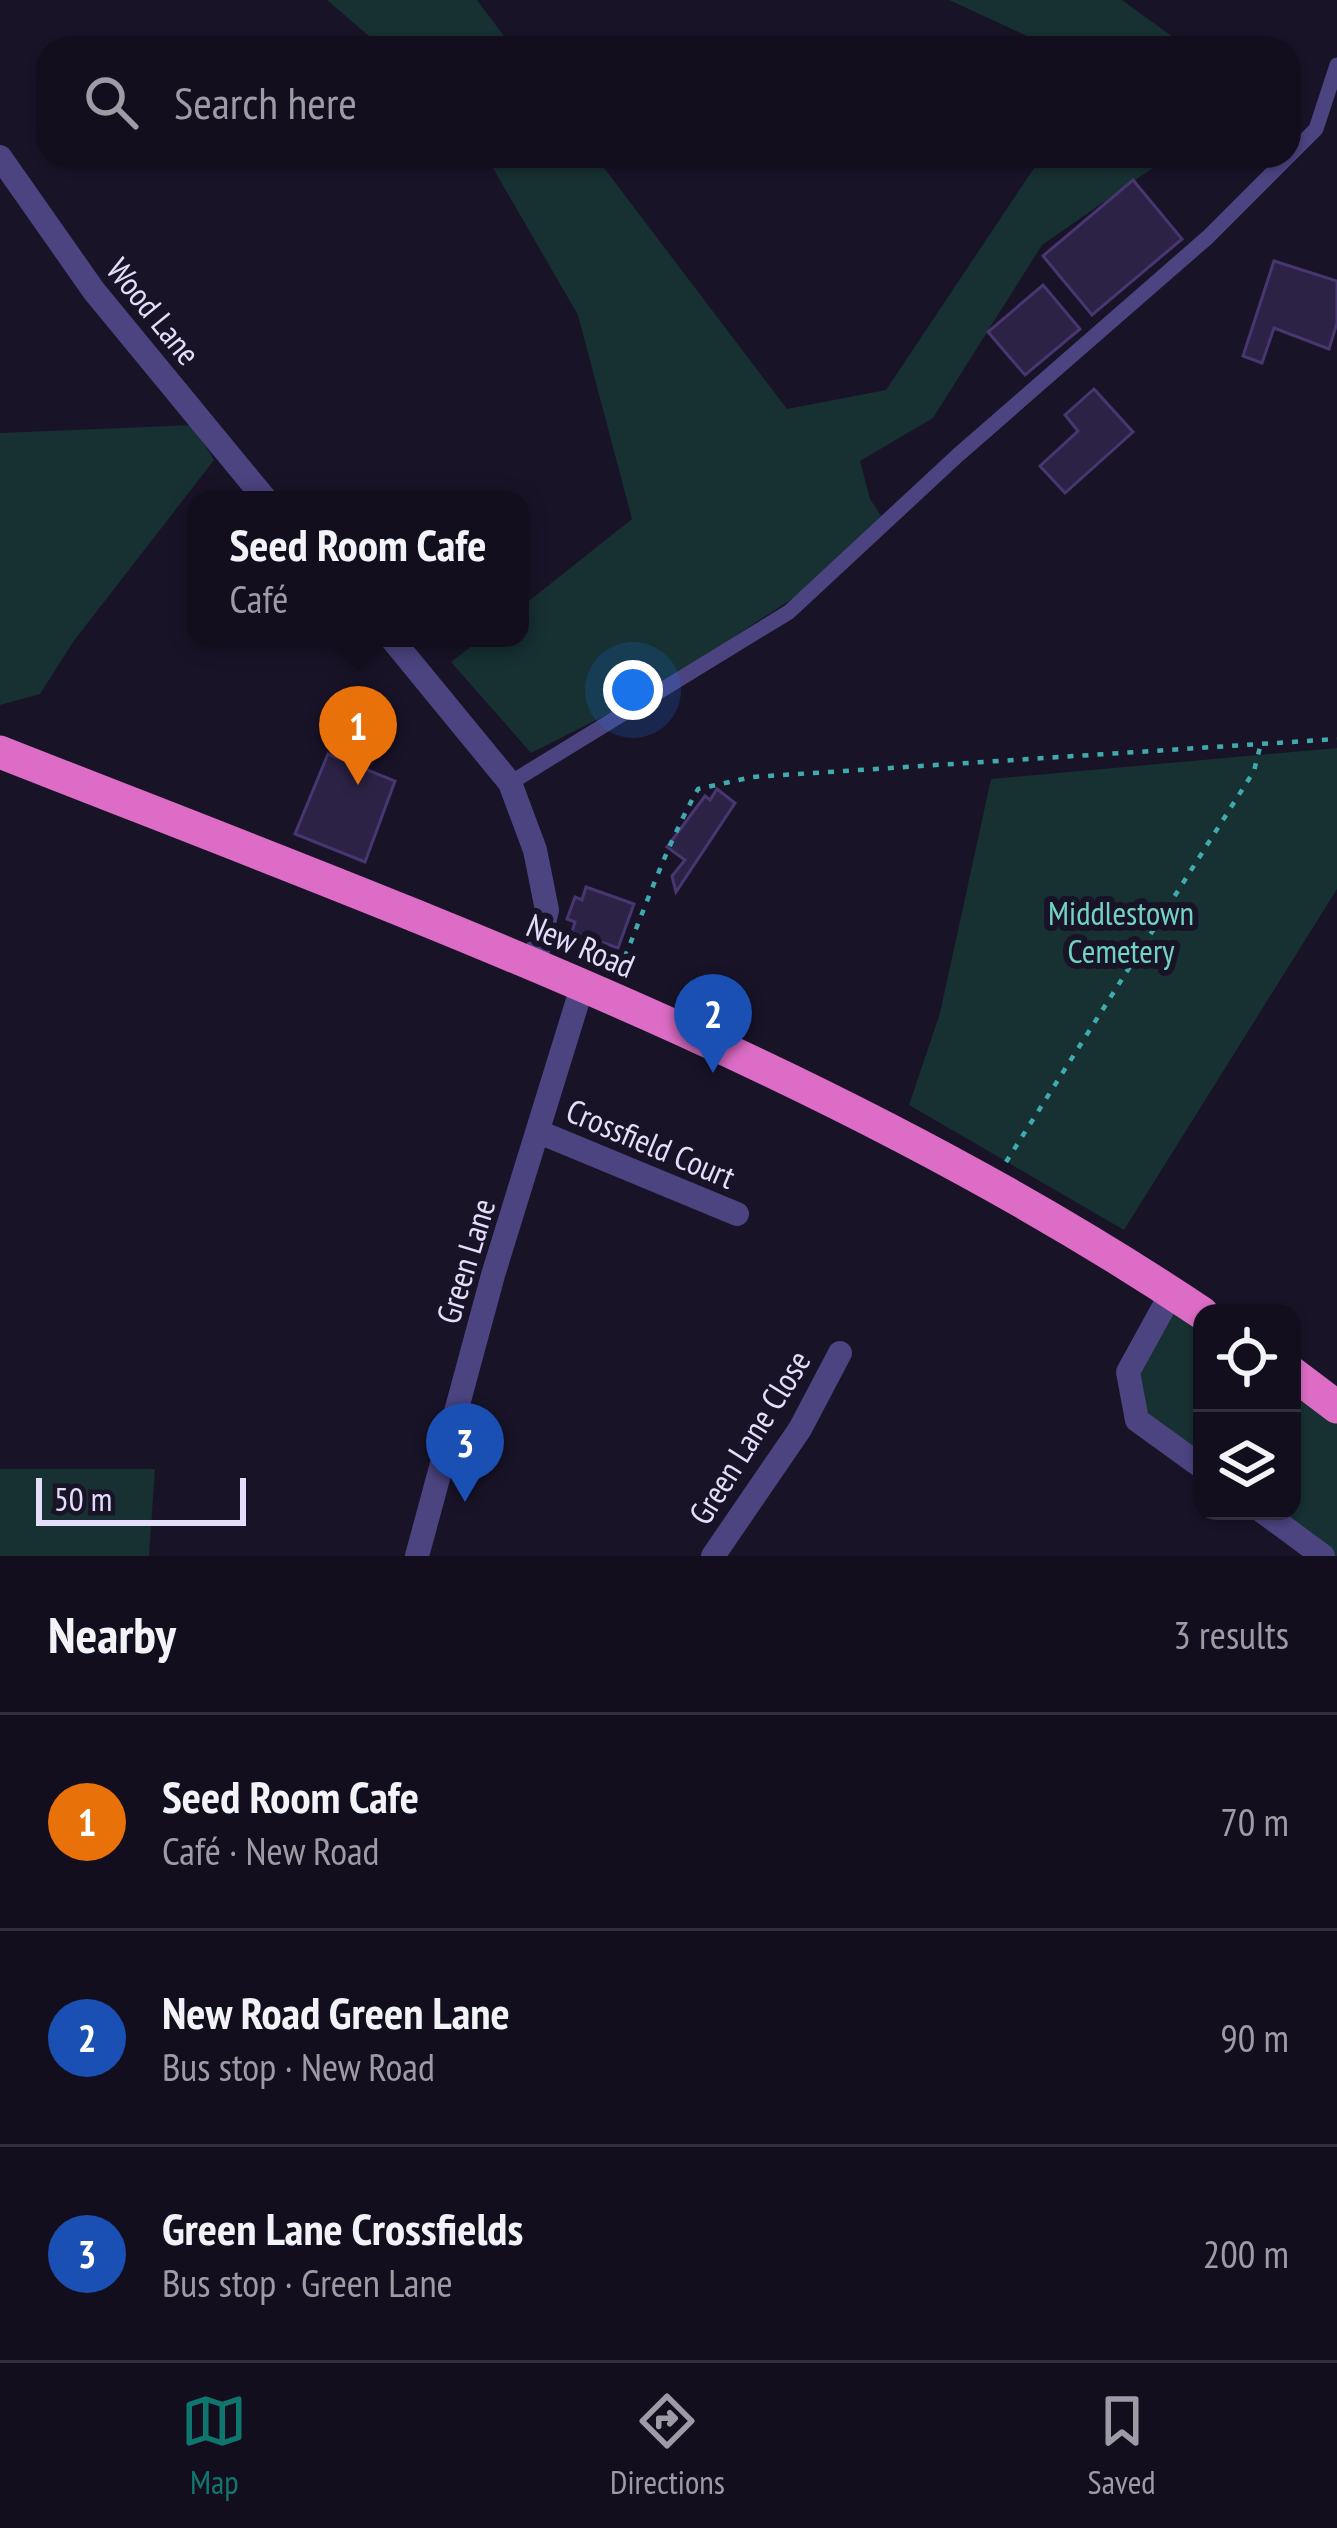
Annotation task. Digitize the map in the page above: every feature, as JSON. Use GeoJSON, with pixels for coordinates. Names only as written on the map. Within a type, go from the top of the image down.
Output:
{"type":"FeatureCollection","features":[{"type":"Feature","properties":{"kind":"highway","name":"New Road"},"geometry":{"type":"LineString","coordinates":[[0,752],[595,992],[994,1181],[1193,1307]]}},
{"type":"Feature","properties":{"kind":"highway"},"geometry":{"type":"LineString","coordinates":[[1301,1380],[1337,1407]]}},
{"type":"Feature","properties":{"kind":"street","name":"Wood Lane"},"geometry":{"type":"LineString","coordinates":[[0,157],[94,291],[259,491]]}},
{"type":"Feature","properties":{"kind":"street"},"geometry":{"type":"LineString","coordinates":[[398,647],[510,783],[535,850],[547,910],[534,967]]}},
{"type":"Feature","properties":{"kind":"street","name":"Green Lane"},"geometry":{"type":"LineString","coordinates":[[416,1556],[493,1275],[539,1132],[595,992]]}},
{"type":"Feature","properties":{"kind":"street","name":"Crossfield Court"},"geometry":{"type":"LineString","coordinates":[[539,1132],[737,1214]]}},
{"type":"Feature","properties":{"kind":"street"},"geometry":{"type":"LineString","coordinates":[[1172,1292],[1128,1372],[1137,1420],[1193,1460]]}},
{"type":"Feature","properties":{"kind":"street","name":"Green Lane Close"},"geometry":{"type":"LineString","coordinates":[[713,1556],[800,1429],[840,1353]]}},
{"type":"Feature","properties":{"kind":"street"},"geometry":{"type":"LineString","coordinates":[[1274,1520],[1323,1556]]}},
{"type":"Feature","properties":{"kind":"lane"},"geometry":{"type":"LineString","coordinates":[[1301,144],[1316,129],[1337,64]]}},
{"type":"Feature","properties":{"kind":"lane"},"geometry":{"type":"LineString","coordinates":[[510,783],[789,612],[958,454],[1208,237],[1277,168]]}},
{"type":"Feature","properties":{"kind":"path"},"geometry":{"type":"LineString","coordinates":[[595,992],[658,878],[663,850],[698,789],[752,777],[1337,740]]}},
{"type":"Feature","properties":{"kind":"path"},"geometry":{"type":"LineString","coordinates":[[994,1181],[1254,771],[1261,742]]}},
{"type":"Feature","properties":{"kind":"green space"},"geometry":{"type":"Polygon","coordinates":[[[327,0],[477,0],[504,36],[369,36],[327,0]]]}},
{"type":"Feature","properties":{"kind":"green space"},"geometry":{"type":"Polygon","coordinates":[[[949,0],[1122,0],[1172,36],[1027,36],[949,0]]]}},
{"type":"Feature","properties":{"kind":"green space"},"geometry":{"type":"Polygon","coordinates":[[[493,168],[604,168],[787,409],[886,390],[1034,168],[1153,168],[1042,245],[933,418],[860,461],[870,499],[885,522],[822,579],[644,696],[531,753],[451,662],[470,647],[529,647],[529,601],[632,519],[578,315],[493,168]]]}},
{"type":"Feature","properties":{"kind":"green space"},"geometry":{"type":"Polygon","coordinates":[[[193,425],[214,460],[73,642],[40,694],[0,705],[0,433],[193,425]]]}},
{"type":"Feature","properties":{"kind":"green space","name":"Middlestown Cemetery"},"geometry":{"type":"Polygon","coordinates":[[[1337,748],[1337,889],[1124,1230],[909,1105],[940,1013],[991,779],[1337,748]]]}},
{"type":"Feature","properties":{"kind":"green space"},"geometry":{"type":"Polygon","coordinates":[[[1172,1292],[1193,1307],[1193,1460],[1137,1420],[1128,1372],[1172,1292]]]}},
{"type":"Feature","properties":{"kind":"green space"},"geometry":{"type":"Polygon","coordinates":[[[1301,1380],[1337,1407],[1337,1556],[1323,1556],[1274,1520],[1301,1520],[1301,1380]]]}},
{"type":"Feature","properties":{"kind":"green space"},"geometry":{"type":"Polygon","coordinates":[[[0,1469],[155,1469],[149,1556],[0,1556],[0,1469]]]}},
{"type":"Feature","properties":{"kind":"building"},"geometry":{"type":"Polygon","coordinates":[[[1133,180],[1182,239],[1092,315],[1043,256],[1133,180]]]}},
{"type":"Feature","properties":{"kind":"building"},"geometry":{"type":"Polygon","coordinates":[[[1274,261],[1337,281],[1337,323],[1329,349],[1274,328],[1262,363],[1243,356],[1274,261]]]}},
{"type":"Feature","properties":{"kind":"building"},"geometry":{"type":"Polygon","coordinates":[[[1043,285],[1080,329],[1025,375],[988,332],[1043,285]]]}},
{"type":"Feature","properties":{"kind":"building"},"geometry":{"type":"Polygon","coordinates":[[[1094,389],[1133,432],[1065,493],[1040,466],[1078,431],[1065,415],[1094,389]]]}},
{"type":"Feature","properties":{"kind":"building"},"geometry":{"type":"Polygon","coordinates":[[[328,754],[395,781],[365,862],[295,834],[328,754]]]}},
{"type":"Feature","properties":{"kind":"building"},"geometry":{"type":"Polygon","coordinates":[[[717,789],[735,803],[676,892],[672,876],[685,860],[667,847],[705,796],[710,800],[717,789]]]}},
{"type":"Feature","properties":{"kind":"building"},"geometry":{"type":"Polygon","coordinates":[[[586,887],[634,904],[618,948],[572,932],[575,922],[567,919],[575,897],[582,900],[586,887]]]}},
{"type":"Feature","properties":{"kind":"place","name":"Seed Room Cafe"},"geometry":{"type":"Point","coordinates":[358,785]}},
{"type":"Feature","properties":{"kind":"place","name":"New Road Green Lane"},"geometry":{"type":"Point","coordinates":[713,1073]}},
{"type":"Feature","properties":{"kind":"place","name":"Green Lane Crossfields"},"geometry":{"type":"Point","coordinates":[465,1502]}}]}
